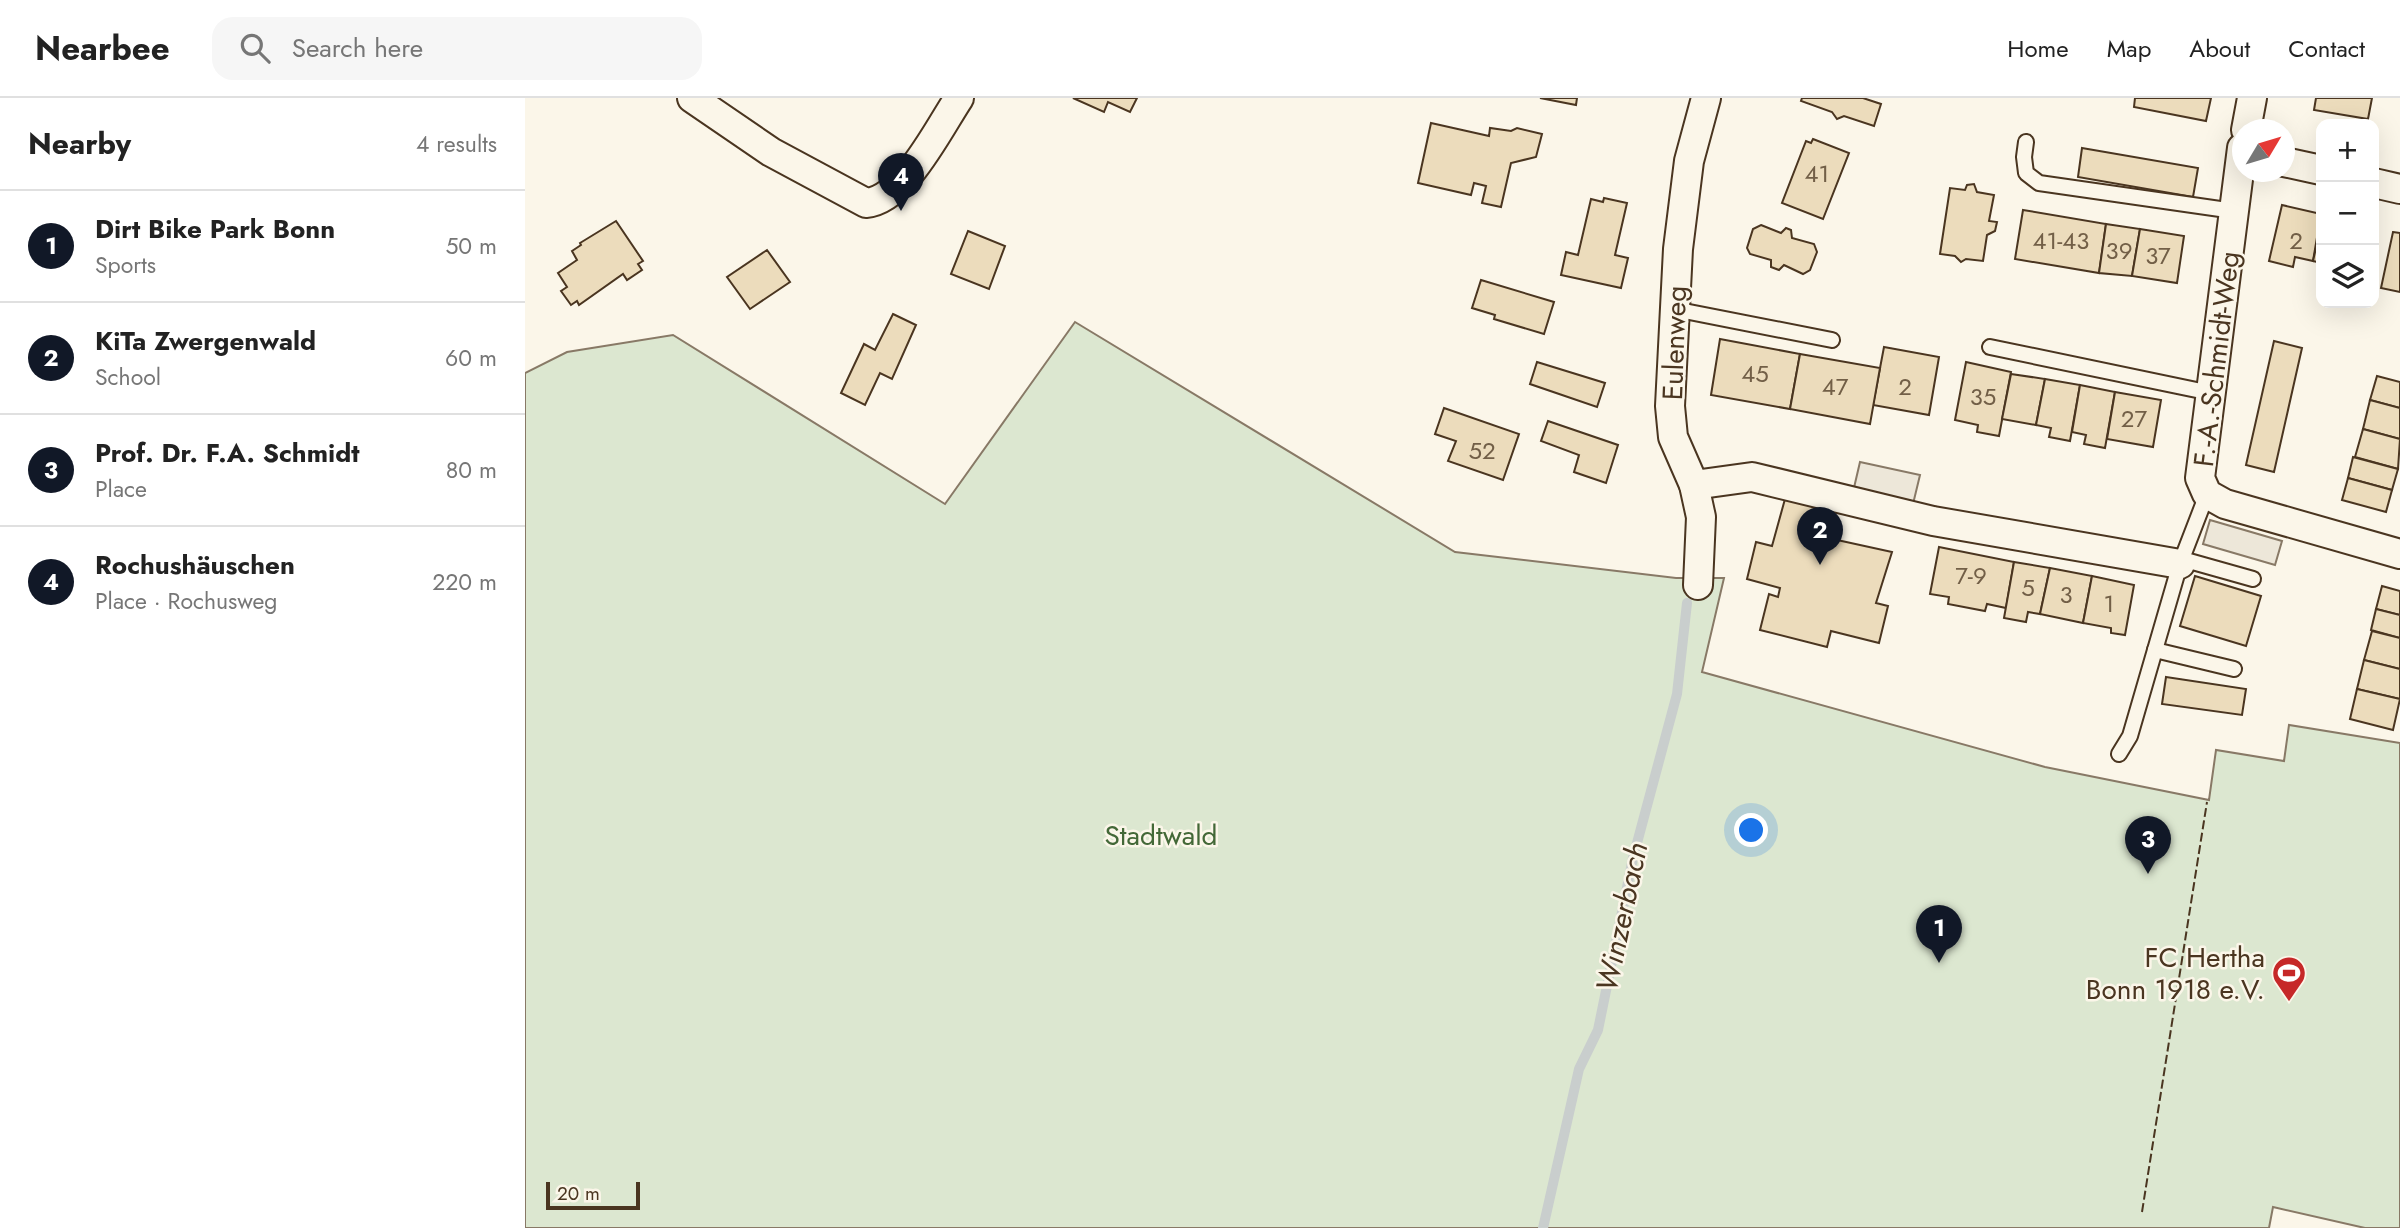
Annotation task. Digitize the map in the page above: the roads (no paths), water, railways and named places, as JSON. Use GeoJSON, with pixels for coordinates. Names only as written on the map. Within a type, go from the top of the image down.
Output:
{"type":"FeatureCollection","features":[{"type":"Feature","properties":{"kind":"street"},"geometry":{"type":"LineString","coordinates":[[692,98],[771,152],[866,203],[885,198],[899,186],[959,98]]}},
{"type":"Feature","properties":{"kind":"street","name":"Eulenweg"},"geometry":{"type":"LineString","coordinates":[[1699,585],[1701,517],[1694,485],[1673,437],[1670,406],[1674,309],[1689,161],[1706,98]]}},
{"type":"Feature","properties":{"kind":"street"},"geometry":{"type":"LineString","coordinates":[[2248,119],[2252,98]]}},
{"type":"Feature","properties":{"kind":"street"},"geometry":{"type":"LineString","coordinates":[[2295,164],[2316,169]]}},
{"type":"Feature","properties":{"kind":"street","name":"F.-A.-Schmidt-Weg"},"geometry":{"type":"LineString","coordinates":[[2238,182],[2200,478],[2207,494],[2225,504],[2400,552]]}},
{"type":"Feature","properties":{"kind":"street"},"geometry":{"type":"LineString","coordinates":[[2379,184],[2400,189]]}},
{"type":"Feature","properties":{"kind":"street"},"geometry":{"type":"LineString","coordinates":[[1694,485],[1752,477],[1933,522],[2181,562]]}},
{"type":"Feature","properties":{"kind":"lane"},"geometry":{"type":"LineString","coordinates":[[2026,142],[2026,173],[2039,183],[2234,211]]}},
{"type":"Feature","properties":{"kind":"lane"},"geometry":{"type":"LineString","coordinates":[[1674,309],[1832,340]]}},
{"type":"Feature","properties":{"kind":"lane"},"geometry":{"type":"LineString","coordinates":[[1990,346],[2211,393]]}},
{"type":"Feature","properties":{"kind":"lane"},"geometry":{"type":"LineString","coordinates":[[2119,754],[2130,736],[2181,562],[2207,494]]}},
{"type":"Feature","properties":{"kind":"lane"},"geometry":{"type":"LineString","coordinates":[[2181,562],[2253,579]]}},
{"type":"Feature","properties":{"kind":"lane"},"geometry":{"type":"LineString","coordinates":[[2155,650],[2234,669]]}},
{"type":"Feature","properties":{"kind":"waterway","name":"Winzerbach"},"geometry":{"type":"LineString","coordinates":[[1543,1228],[1579,1069],[1598,1030],[1633,858],[1677,694],[1687,603]]}},
{"type":"Feature","properties":{"kind":"place","name":"Rochushäuschen"},"geometry":{"type":"Point","coordinates":[901,211]}},
{"type":"Feature","properties":{"kind":"place","name":"KiTa Zwergenwald"},"geometry":{"type":"Point","coordinates":[1820,565]}},
{"type":"Feature","properties":{"kind":"place","name":"Prof. Dr. F.A. Schmidt"},"geometry":{"type":"Point","coordinates":[2148,874]}},
{"type":"Feature","properties":{"kind":"place","name":"Dirt Bike Park Bonn"},"geometry":{"type":"Point","coordinates":[1939,963]}},
{"type":"Feature","properties":{"kind":"place","name":"FC Hertha Bonn 1918 e.V."},"geometry":{"type":"Point","coordinates":[2289,1003]}},
{"type":"Feature","properties":{"kind":"park label","name":"Stadtwald"},"geometry":{"type":"Point","coordinates":[1161,835]}}]}
